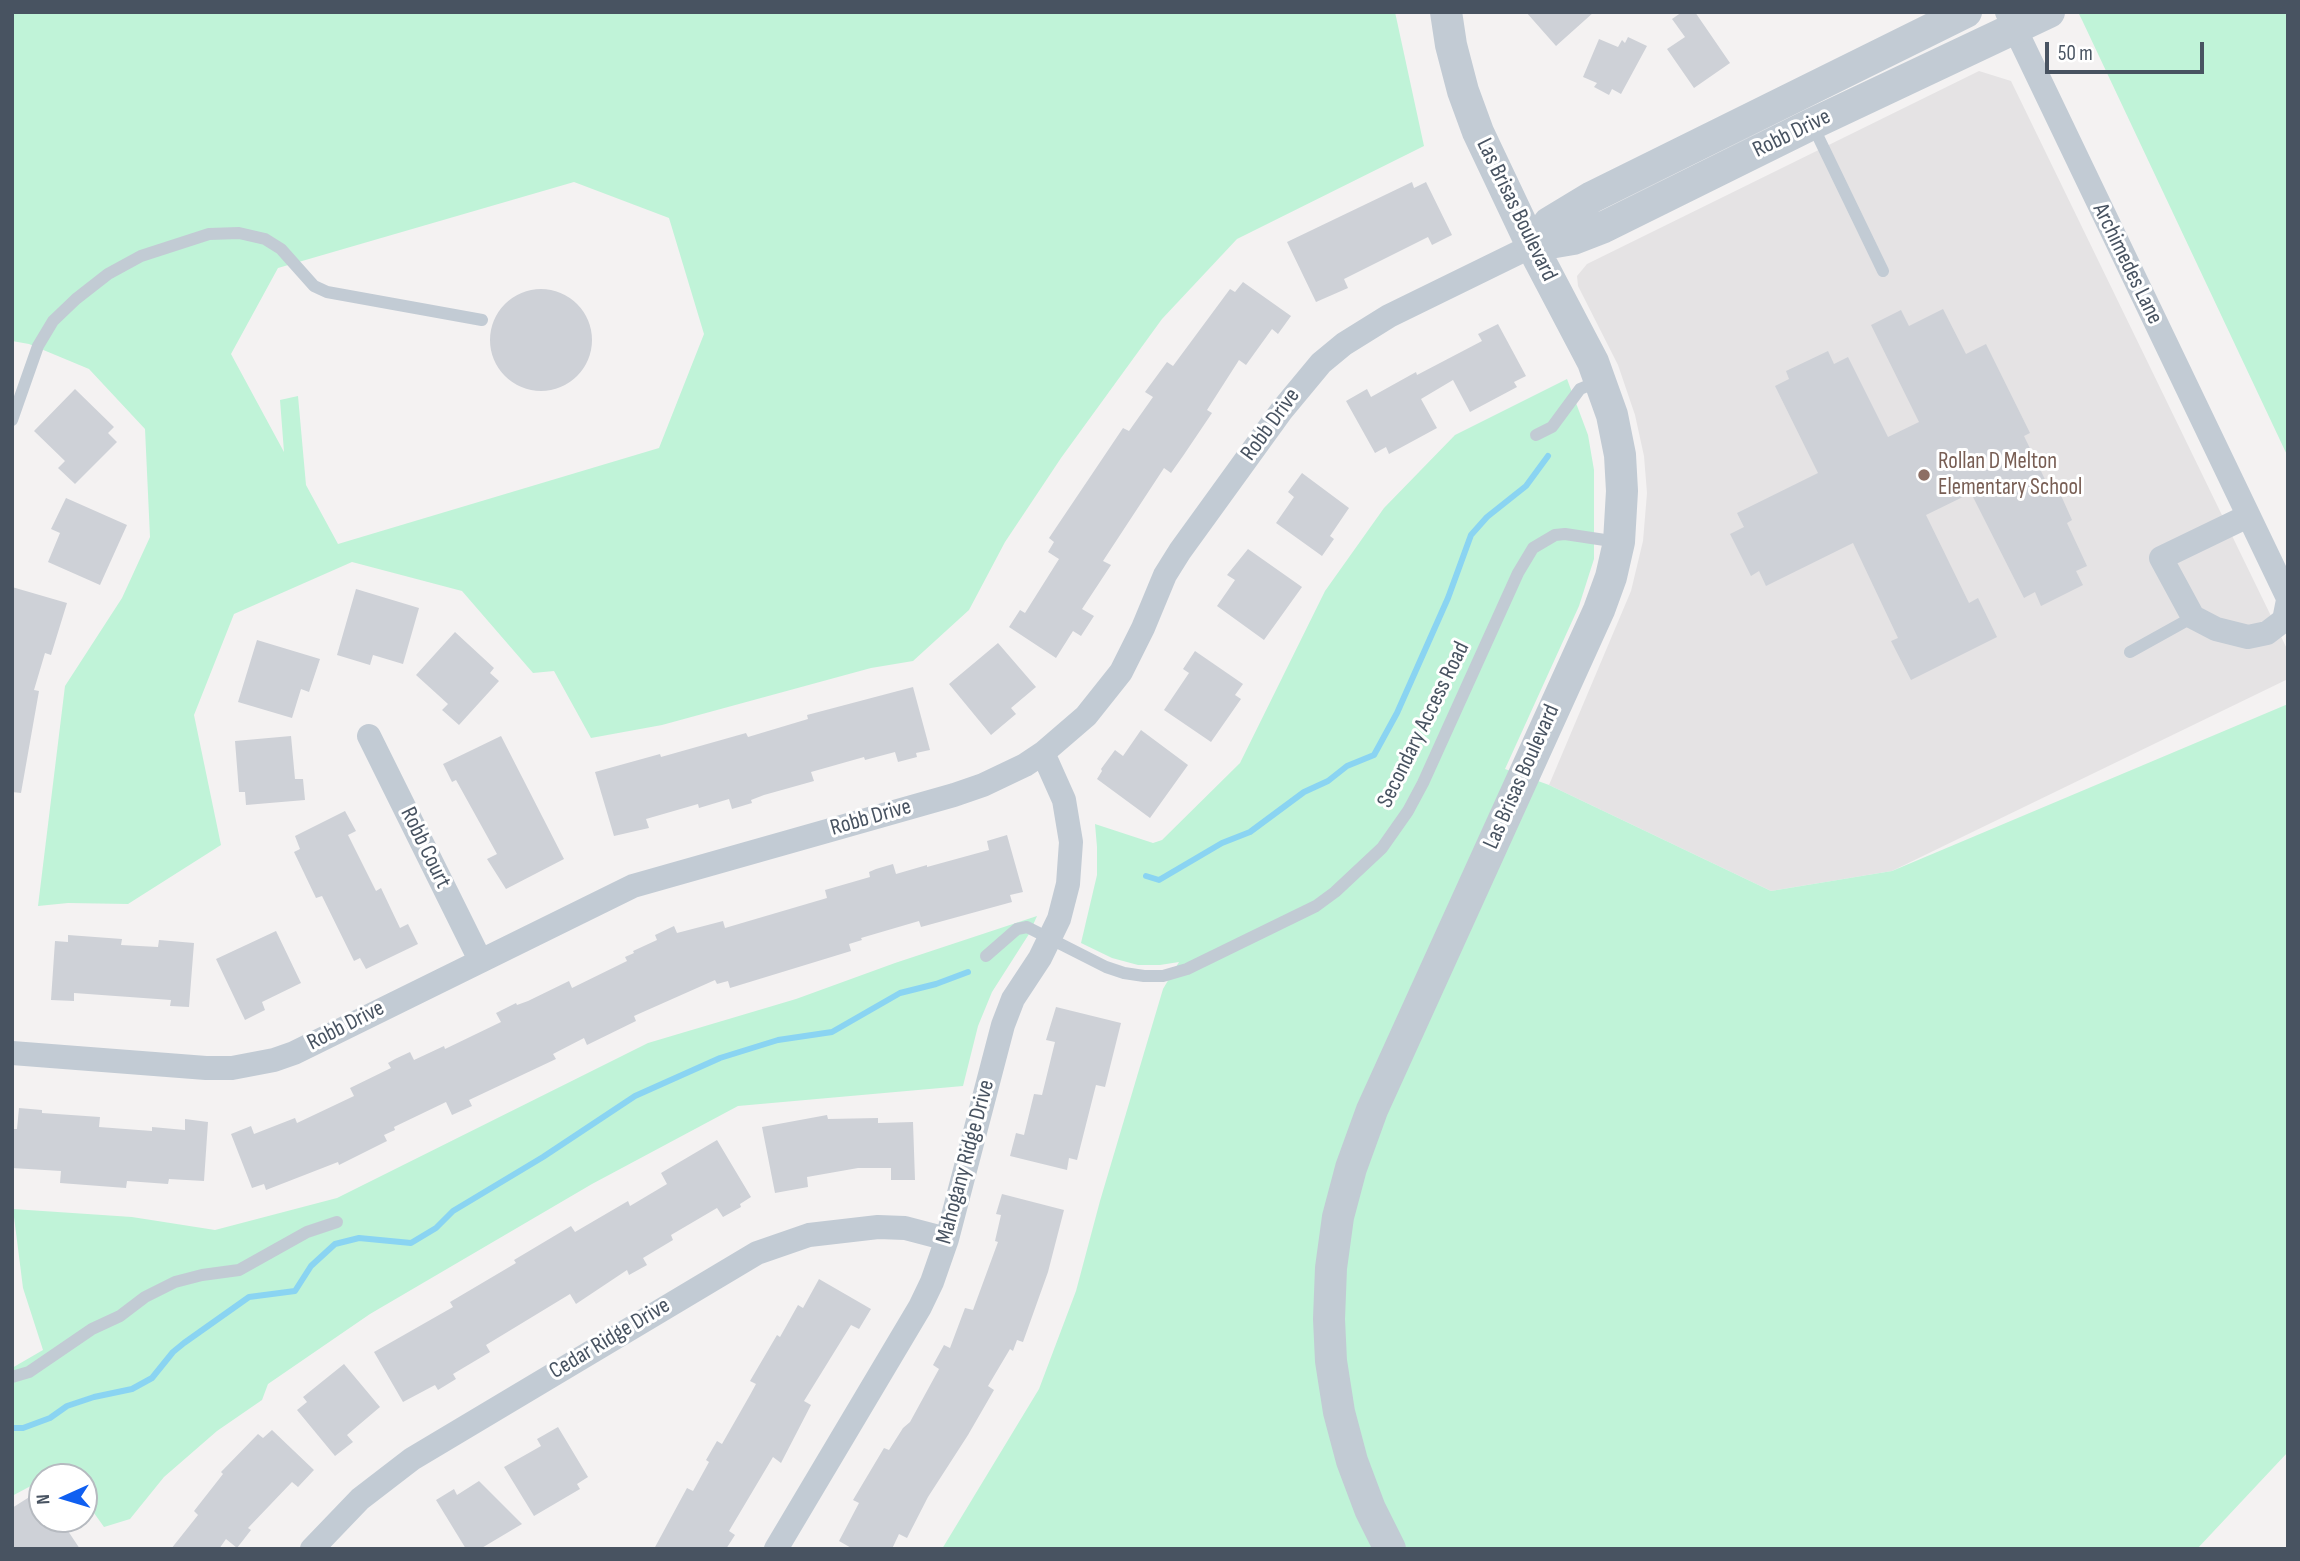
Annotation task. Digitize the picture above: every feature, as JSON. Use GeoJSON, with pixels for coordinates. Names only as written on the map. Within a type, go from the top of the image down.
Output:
{"type":"FeatureCollection","features":[{"type":"Feature","properties":{"kind":"street","name":"Las Brisas Boulevard"},"geometry":{"type":"LineString","coordinates":[[1390,1549],[1370,1509],[1352,1461],[1339,1412],[1331,1361],[1331,1268],[1338,1217],[1351,1168],[1372,1110],[1599,610],[1619,542],[1622,491],[1620,455],[1612,415],[1593,362],[1532,246],[1478,132],[1462,92],[1446,12]]}},
{"type":"Feature","properties":{"kind":"street","name":"Robb Drive"},"geometry":{"type":"LineString","coordinates":[[1532,246],[1549,223],[1592,197],[1966,12]]}},
{"type":"Feature","properties":{"kind":"street","name":"Robb Drive"},"geometry":{"type":"LineString","coordinates":[[12,1053],[206,1068],[253,1065],[294,1053],[633,886],[954,795],[1007,774],[1044,753],[1086,716],[1121,672],[1165,575],[1180,551],[1289,400],[1321,363],[1345,344],[1389,316],[1532,246],[1558,243],[1604,227],[2011,21],[2049,12]]}},
{"type":"Feature","properties":{"kind":"street","name":"Archimedes Lane"},"geometry":{"type":"LineString","coordinates":[[2011,21],[2288,599],[2284,620],[2267,633],[2248,637],[2216,629],[2193,617]]}},
{"type":"Feature","properties":{"kind":"street"},"geometry":{"type":"LineString","coordinates":[[2193,617],[2161,558],[2248,516]]}},
{"type":"Feature","properties":{"kind":"street","name":"Robb Court"},"geometry":{"type":"LineString","coordinates":[[369,736],[480,960]]}},
{"type":"Feature","properties":{"kind":"street","name":"Mahogany Ridge Drive"},"geometry":{"type":"LineString","coordinates":[[776,1549],[920,1307],[932,1282],[947,1239],[1003,1025],[1013,999],[1050,939],[1067,892],[1071,842],[1064,800],[1044,753]]}},
{"type":"Feature","properties":{"kind":"street","name":"Cedar Ridge Drive"},"geometry":{"type":"LineString","coordinates":[[312,1549],[360,1499],[433,1445],[757,1252],[809,1235],[878,1227],[905,1228],[947,1239]]}},
{"type":"Feature","properties":{"kind":"lane"},"geometry":{"type":"LineString","coordinates":[[1812,124],[1883,271]]}},
{"type":"Feature","properties":{"kind":"lane"},"geometry":{"type":"LineString","coordinates":[[12,420],[38,346],[53,321],[76,299],[108,274],[141,256],[209,234],[239,233],[265,239],[281,249],[314,286],[327,292],[482,320]]}},
{"type":"Feature","properties":{"kind":"lane"},"geometry":{"type":"LineString","coordinates":[[1536,435],[1552,427],[1580,389],[1599,381]]}},
{"type":"Feature","properties":{"kind":"lane","name":"Secondary Access Road"},"geometry":{"type":"LineString","coordinates":[[986,956],[1017,929],[1027,927],[1124,973],[1163,976],[1187,970],[1290,920],[1326,899],[1382,848],[1408,811],[1518,573],[1533,548],[1555,535],[1565,534],[1619,542]]}},
{"type":"Feature","properties":{"kind":"lane"},"geometry":{"type":"LineString","coordinates":[[2130,652],[2193,617]]}},
{"type":"Feature","properties":{"kind":"lane"},"geometry":{"type":"LineString","coordinates":[[12,1377],[29,1371],[92,1329],[175,1282],[239,1270],[307,1232],[337,1222]]}},
{"type":"Feature","properties":{"kind":"shaded area","name":"Rollan D Melton Elementary School"},"geometry":{"type":"Polygon","coordinates":[[[1979,71],[2011,81],[2288,651],[2288,679],[1892,871],[1771,891],[1549,785],[1631,591],[1643,541],[1647,493],[1644,456],[1635,415],[1618,365],[1578,286],[1577,276],[1587,264],[1979,71]]]}},
{"type":"Feature","properties":{"kind":"green space"},"geometry":{"type":"Polygon","coordinates":[[[12,12],[1395,12],[1424,146],[1237,239],[1162,319],[1061,458],[1005,542],[969,610],[913,661],[871,668],[662,725],[591,738],[554,671],[533,673],[462,591],[352,562],[234,614],[194,715],[221,845],[128,904],[68,903],[38,906],[65,686],[122,598],[150,537],[145,429],[89,369],[29,344],[12,341],[12,12]],[[574,182],[278,268],[231,354],[284,452],[280,400],[298,396],[306,485],[338,544],[659,448],[704,334],[669,218],[574,182]]]}},
{"type":"Feature","properties":{"kind":"green space"},"geometry":{"type":"Polygon","coordinates":[[[2078,12],[2288,12],[2288,457],[2082,20],[2078,12]]]}},
{"type":"Feature","properties":{"kind":"green space"},"geometry":{"type":"Polygon","coordinates":[[[1567,379],[1588,435],[1594,470],[1594,559],[1579,606],[1505,769],[1549,785],[1771,891],[1892,871],[2288,704],[2288,1452],[2197,1549],[942,1549],[1039,1389],[1076,1291],[1163,989],[1179,962],[1138,965],[1112,958],[1081,943],[1097,875],[1095,824],[1153,843],[1162,840],[1240,763],[1325,591],[1384,508],[1455,435],[1567,379]]]}},
{"type":"Feature","properties":{"kind":"green space"},"geometry":{"type":"Polygon","coordinates":[[[1037,916],[1029,934],[992,992],[978,1026],[963,1086],[738,1106],[592,1184],[370,1314],[268,1384],[262,1400],[217,1431],[164,1477],[130,1519],[104,1527],[98,1519],[98,1463],[28,1463],[28,1487],[12,1496],[12,1368],[43,1350],[23,1288],[13,1209],[132,1217],[215,1230],[337,1198],[648,1043],[796,999],[1037,916]]]}},
{"type":"Feature","properties":{"kind":"building"},"geometry":{"type":"Polygon","coordinates":[[[1526,12],[1594,12],[1556,46],[1526,12]]]}},
{"type":"Feature","properties":{"kind":"building"},"geometry":{"type":"Polygon","coordinates":[[[1682,12],[1695,12],[1730,63],[1694,88],[1667,49],[1685,37],[1672,19],[1682,12]]]}},
{"type":"Feature","properties":{"kind":"building"},"geometry":{"type":"Polygon","coordinates":[[[1628,37],[1647,46],[1621,94],[1612,89],[1609,95],[1594,87],[1597,83],[1583,77],[1599,39],[1618,47],[1622,40],[1625,43],[1628,37]]]}},
{"type":"Feature","properties":{"kind":"building"},"geometry":{"type":"Polygon","coordinates":[[[1412,182],[1414,188],[1426,182],[1452,235],[1432,245],[1428,237],[1344,279],[1348,288],[1316,302],[1287,242],[1412,182]]]}},
{"type":"Feature","properties":{"kind":"building"},"geometry":{"type":"Polygon","coordinates":[[[1243,282],[1291,316],[1278,334],[1272,329],[1246,365],[1239,360],[1207,410],[1212,413],[1183,456],[1171,473],[1164,468],[1103,561],[1111,565],[1082,609],[1094,616],[1081,636],[1073,631],[1056,658],[1009,627],[1020,610],[1025,613],[1059,559],[1048,552],[1054,542],[1049,538],[1123,428],[1129,431],[1153,397],[1145,392],[1167,362],[1173,366],[1230,289],[1235,292],[1243,282]]]}},
{"type":"Feature","properties":{"kind":"building"},"geometry":{"type":"Polygon","coordinates":[[[541,289],[560,293],[577,304],[588,321],[592,340],[588,359],[577,376],[560,387],[541,391],[522,387],[505,376],[494,359],[490,340],[494,321],[505,304],[522,293],[541,289]]]}},
{"type":"Feature","properties":{"kind":"building"},"geometry":{"type":"Polygon","coordinates":[[[1943,309],[1966,354],[1986,344],[2030,433],[2024,436],[2052,494],[2059,491],[2072,520],[2067,523],[2087,566],[2076,571],[2083,585],[2041,606],[2035,592],[2024,598],[1971,493],[1926,515],[1969,603],[1978,598],[1997,637],[1911,680],[1891,641],[1898,638],[1853,543],[1766,586],[1759,571],[1751,576],[1730,534],[1744,527],[1737,513],[1818,473],[1775,386],[1789,379],[1786,371],[1828,351],[1834,364],[1848,357],[1888,437],[1919,422],[1871,325],[1901,310],[1909,326],[1943,309]]]}},
{"type":"Feature","properties":{"kind":"building"},"geometry":{"type":"Polygon","coordinates":[[[1498,324],[1526,376],[1514,382],[1517,387],[1470,412],[1453,380],[1421,399],[1437,428],[1389,454],[1386,447],[1375,453],[1346,401],[1367,389],[1371,397],[1416,372],[1417,375],[1482,341],[1478,334],[1498,324]]]}},
{"type":"Feature","properties":{"kind":"building"},"geometry":{"type":"Polygon","coordinates":[[[75,389],[114,427],[108,433],[117,442],[75,484],[58,468],[65,461],[34,431],[75,389]]]}},
{"type":"Feature","properties":{"kind":"building"},"geometry":{"type":"Polygon","coordinates":[[[1302,473],[1349,508],[1330,536],[1334,539],[1322,556],[1276,523],[1294,497],[1288,492],[1302,473]]]}},
{"type":"Feature","properties":{"kind":"building"},"geometry":{"type":"Polygon","coordinates":[[[66,498],[127,525],[100,585],[48,562],[60,533],[51,529],[66,498]]]}},
{"type":"Feature","properties":{"kind":"building"},"geometry":{"type":"Polygon","coordinates":[[[1248,549],[1302,587],[1264,640],[1217,606],[1235,580],[1227,575],[1248,549]]]}},
{"type":"Feature","properties":{"kind":"building"},"geometry":{"type":"Polygon","coordinates":[[[12,587],[67,603],[51,655],[45,653],[34,690],[39,691],[21,793],[12,792],[12,587]]]}},
{"type":"Feature","properties":{"kind":"building"},"geometry":{"type":"Polygon","coordinates":[[[356,589],[419,608],[403,664],[373,655],[370,665],[337,655],[356,589]]]}},
{"type":"Feature","properties":{"kind":"building"},"geometry":{"type":"Polygon","coordinates":[[[455,632],[494,668],[490,673],[499,681],[459,725],[442,710],[448,704],[416,675],[455,632]]]}},
{"type":"Feature","properties":{"kind":"building"},"geometry":{"type":"Polygon","coordinates":[[[257,640],[320,659],[309,692],[301,689],[292,718],[238,702],[257,640]]]}},
{"type":"Feature","properties":{"kind":"building"},"geometry":{"type":"Polygon","coordinates":[[[998,643],[1036,687],[1011,708],[1016,714],[991,735],[949,684],[998,643]]]}},
{"type":"Feature","properties":{"kind":"building"},"geometry":{"type":"Polygon","coordinates":[[[1195,651],[1243,684],[1235,695],[1241,699],[1211,742],[1164,710],[1189,673],[1183,669],[1195,651]]]}},
{"type":"Feature","properties":{"kind":"building"},"geometry":{"type":"Polygon","coordinates":[[[913,687],[930,750],[916,753],[917,757],[898,762],[895,752],[865,760],[864,757],[811,772],[814,781],[764,795],[751,800],[752,803],[732,809],[729,799],[699,808],[698,804],[646,819],[649,828],[614,836],[595,772],[746,733],[748,737],[808,719],[807,715],[913,687]]]}},
{"type":"Feature","properties":{"kind":"building"},"geometry":{"type":"Polygon","coordinates":[[[1141,730],[1188,765],[1150,818],[1097,779],[1115,750],[1123,756],[1141,730]]]}},
{"type":"Feature","properties":{"kind":"building"},"geometry":{"type":"Polygon","coordinates":[[[291,736],[295,779],[303,779],[305,800],[246,805],[245,792],[239,792],[235,741],[291,736]]]}},
{"type":"Feature","properties":{"kind":"building"},"geometry":{"type":"Polygon","coordinates":[[[501,736],[564,859],[506,889],[487,859],[497,854],[456,780],[452,782],[443,764],[501,736]]]}},
{"type":"Feature","properties":{"kind":"building"},"geometry":{"type":"Polygon","coordinates":[[[345,811],[356,831],[348,835],[376,891],[381,888],[400,928],[408,924],[418,944],[366,969],[360,958],[354,961],[322,896],[316,898],[294,852],[300,849],[295,836],[345,811]]]}},
{"type":"Feature","properties":{"kind":"building"},"geometry":{"type":"Polygon","coordinates":[[[1007,835],[1023,892],[1010,895],[1012,902],[921,927],[919,921],[861,938],[862,940],[849,944],[851,951],[730,988],[728,981],[717,984],[715,980],[634,1016],[636,1021],[587,1045],[584,1038],[553,1054],[556,1059],[469,1100],[472,1106],[452,1115],[446,1102],[394,1127],[395,1130],[384,1135],[387,1141],[339,1165],[338,1162],[266,1190],[264,1184],[252,1188],[231,1134],[251,1126],[254,1134],[295,1118],[297,1123],[354,1096],[350,1088],[391,1068],[388,1063],[395,1059],[410,1052],[414,1060],[444,1046],[445,1049],[501,1022],[496,1013],[516,1003],[517,1005],[528,1001],[569,981],[572,988],[627,961],[625,957],[634,953],[633,951],[657,940],[655,935],[674,926],[677,933],[723,921],[725,928],[827,898],[825,890],[870,877],[869,872],[876,869],[893,864],[896,874],[927,867],[989,850],[987,841],[1007,835]]]}},
{"type":"Feature","properties":{"kind":"building"},"geometry":{"type":"Polygon","coordinates":[[[276,931],[301,983],[262,1002],[265,1010],[245,1020],[216,959],[276,931]]]}},
{"type":"Feature","properties":{"kind":"building"},"geometry":{"type":"Polygon","coordinates":[[[68,935],[122,939],[121,945],[158,947],[159,940],[194,943],[189,1007],[170,1006],[171,1000],[74,993],[74,1001],[51,1000],[55,941],[68,942],[68,935]]]}},
{"type":"Feature","properties":{"kind":"building"},"geometry":{"type":"Polygon","coordinates":[[[1056,1007],[1121,1023],[1105,1087],[1096,1085],[1077,1160],[1069,1158],[1067,1170],[1010,1156],[1016,1133],[1024,1135],[1034,1094],[1042,1095],[1055,1042],[1046,1040],[1056,1007]]]}},
{"type":"Feature","properties":{"kind":"building"},"geometry":{"type":"Polygon","coordinates":[[[19,1108],[42,1110],[42,1113],[100,1117],[99,1127],[152,1131],[152,1127],[185,1130],[185,1119],[208,1122],[204,1181],[169,1179],[168,1184],[127,1181],[126,1188],[60,1183],[61,1171],[12,1168],[12,1129],[17,1129],[19,1108]]]}},
{"type":"Feature","properties":{"kind":"building"},"geometry":{"type":"Polygon","coordinates":[[[827,1115],[828,1119],[878,1118],[878,1123],[913,1122],[915,1180],[891,1180],[891,1168],[858,1168],[807,1177],[808,1187],[775,1193],[762,1127],[827,1115]]]}},
{"type":"Feature","properties":{"kind":"building"},"geometry":{"type":"Polygon","coordinates":[[[717,1140],[751,1197],[740,1204],[741,1207],[723,1217],[717,1208],[671,1235],[673,1240],[643,1258],[647,1265],[629,1275],[627,1270],[576,1304],[570,1294],[486,1345],[490,1352],[453,1374],[456,1379],[438,1390],[435,1385],[403,1402],[374,1352],[453,1307],[450,1302],[571,1226],[575,1232],[628,1201],[630,1206],[667,1184],[661,1173],[717,1140]]]}},
{"type":"Feature","properties":{"kind":"building"},"geometry":{"type":"Polygon","coordinates":[[[1002,1194],[1064,1210],[1048,1272],[1023,1342],[1017,1340],[1013,1351],[1010,1349],[988,1386],[994,1390],[928,1497],[907,1538],[899,1534],[892,1549],[853,1549],[839,1541],[859,1503],[853,1500],[884,1448],[889,1450],[910,1422],[939,1369],[933,1365],[944,1345],[950,1348],[965,1308],[973,1310],[998,1242],[995,1241],[1001,1215],[996,1214],[1002,1194]]]}},
{"type":"Feature","properties":{"kind":"building"},"geometry":{"type":"Polygon","coordinates":[[[819,1279],[871,1309],[859,1329],[851,1325],[804,1401],[811,1405],[781,1463],[773,1457],[729,1531],[735,1535],[726,1549],[654,1549],[687,1488],[693,1491],[717,1441],[722,1444],[756,1384],[750,1381],[777,1335],[780,1337],[798,1305],[803,1308],[819,1279]]]}},
{"type":"Feature","properties":{"kind":"building"},"geometry":{"type":"Polygon","coordinates":[[[344,1364],[380,1407],[347,1435],[353,1442],[335,1456],[297,1410],[307,1402],[303,1397],[344,1364]]]}},
{"type":"Feature","properties":{"kind":"building"},"geometry":{"type":"Polygon","coordinates":[[[558,1427],[588,1477],[577,1484],[580,1489],[534,1516],[504,1467],[541,1446],[537,1439],[558,1427]]]}},
{"type":"Feature","properties":{"kind":"building"},"geometry":{"type":"Polygon","coordinates":[[[272,1430],[314,1470],[298,1487],[292,1482],[248,1528],[251,1530],[237,1548],[226,1539],[219,1549],[171,1549],[198,1515],[194,1511],[223,1474],[221,1472],[258,1434],[263,1438],[272,1430]]]}},
{"type":"Feature","properties":{"kind":"building"},"geometry":{"type":"Polygon","coordinates":[[[479,1481],[522,1524],[480,1549],[466,1549],[436,1500],[454,1489],[457,1495],[479,1481]]]}},
{"type":"Feature","properties":{"kind":"building"},"geometry":{"type":"Polygon","coordinates":[[[28,1498],[28,1533],[69,1533],[80,1549],[12,1549],[12,1508],[28,1498]]]}},
{"type":"Feature","properties":{"kind":"waterway"},"geometry":{"type":"LineString","coordinates":[[1146,876],[1159,880],[1222,843],[1250,832],[1304,792],[1328,781],[1347,766],[1374,755],[1397,713],[1448,598],[1471,535],[1487,517],[1526,486],[1548,456]]}},
{"type":"Feature","properties":{"kind":"waterway"},"geometry":{"type":"LineString","coordinates":[[12,1428],[23,1428],[50,1418],[67,1406],[132,1389],[152,1378],[173,1352],[249,1297],[295,1291],[311,1266],[335,1244],[359,1238],[411,1243],[436,1228],[453,1211],[543,1157],[635,1096],[720,1058],[778,1040],[832,1032],[900,993],[968,972]]}},
{"type":"Feature","properties":{"kind":"place","name":"Rollan D Melton Elementary School"},"geometry":{"type":"Point","coordinates":[1924,475]}}]}
